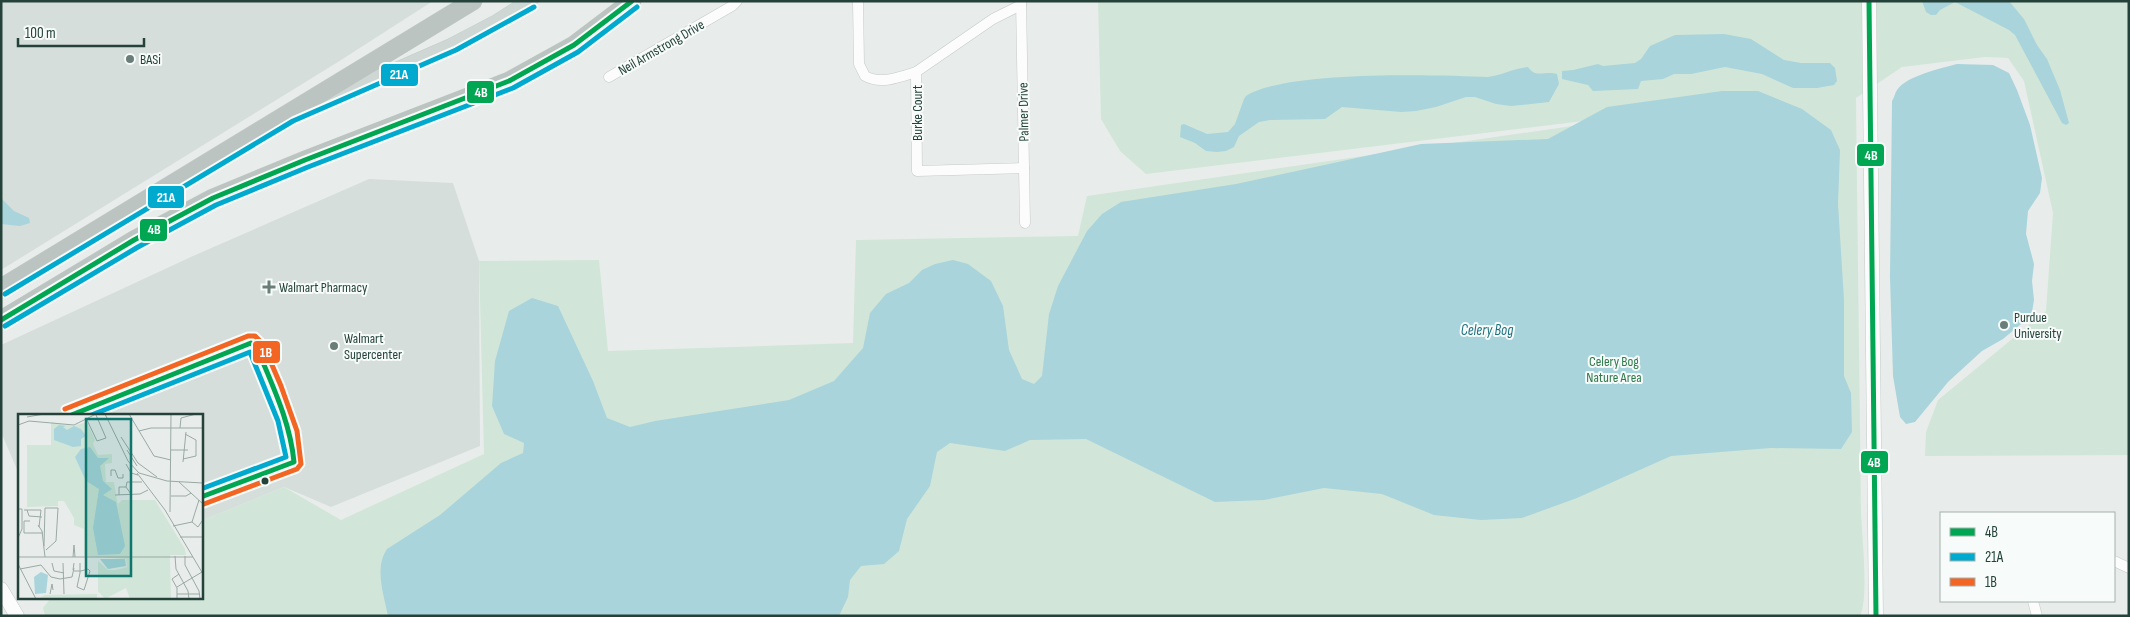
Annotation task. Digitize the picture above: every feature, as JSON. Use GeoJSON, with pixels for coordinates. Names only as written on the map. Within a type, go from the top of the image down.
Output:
{"type":"FeatureCollection","features":[{"type":"Feature","properties":{"kind":"highway"},"geometry":{"type":"LineString","coordinates":[[1,288],[473,1]]}},
{"type":"Feature","properties":{"kind":"highway"},"geometry":{"type":"LineString","coordinates":[[1,320],[134,240],[213,198],[305,160],[509,81],[574,45],[632,1]]}},
{"type":"Feature","properties":{"kind":"main road"},"geometry":{"type":"LineString","coordinates":[[290,114],[317,105],[451,46],[497,22],[530,1]]}},
{"type":"Feature","properties":{"kind":"main road"},"geometry":{"type":"LineString","coordinates":[[1869,1],[1876,616]]}},
{"type":"Feature","properties":{"kind":"main road"},"geometry":{"type":"LineString","coordinates":[[1,589],[17,616]]}},
{"type":"Feature","properties":{"kind":"street","name":"Neil Armstrong Drive"},"geometry":{"type":"LineString","coordinates":[[609,77],[732,6],[737,1]]}},
{"type":"Feature","properties":{"kind":"street"},"geometry":{"type":"LineString","coordinates":[[858,1],[859,64],[865,76],[879,80],[891,80],[916,72]]}},
{"type":"Feature","properties":{"kind":"street","name":"Burke Court"},"geometry":{"type":"LineString","coordinates":[[1021,3],[993,19],[916,72],[917,171],[1024,168]]}},
{"type":"Feature","properties":{"kind":"street","name":"Palmer Drive"},"geometry":{"type":"LineString","coordinates":[[1021,3],[1025,223]]}},
{"type":"Feature","properties":{"kind":"street"},"geometry":{"type":"LineString","coordinates":[[2115,561],[2129,568]]}},
{"type":"Feature","properties":{"kind":"street"},"geometry":{"type":"LineString","coordinates":[[2032,602],[2037,616]]}},
{"type":"Feature","properties":{"kind":"shaded area"},"geometry":{"type":"Polygon","coordinates":[[[1,1],[433,1],[338,62],[1,270],[1,1]]]}},
{"type":"Feature","properties":{"kind":"shaded area"},"geometry":{"type":"Polygon","coordinates":[[[369,179],[453,183],[479,261],[480,446],[331,507],[284,487],[202,521],[202,414],[18,414],[18,472],[1,432],[1,345],[193,256],[369,179]]]}},
{"type":"Feature","properties":{"kind":"green space","name":"Celery Bog Nature Area"},"geometry":{"type":"Polygon","coordinates":[[[1098,1],[2129,1],[2129,455],[1925,456],[1926,432],[1938,400],[2046,311],[2053,213],[2024,81],[2008,58],[1985,57],[1902,67],[1856,98],[1861,513],[1865,582],[1863,607],[1860,616],[45,616],[43,608],[49,600],[202,600],[202,521],[284,487],[341,520],[484,454],[479,261],[599,260],[608,351],[853,343],[856,240],[1078,236],[1087,196],[1724,104],[1146,174],[1120,151],[1101,119],[1098,1]]]}},
{"type":"Feature","properties":{"kind":"water"},"geometry":{"type":"Polygon","coordinates":[[[1922,1],[2009,1],[2024,19],[2037,45],[2047,59],[2060,90],[2069,123],[2066,125],[2062,123],[2015,35],[2009,30],[1955,2],[1940,10],[1936,15],[1931,15],[1926,12],[1922,1]]]}},
{"type":"Feature","properties":{"kind":"water"},"geometry":{"type":"Polygon","coordinates":[[[1724,34],[1751,39],[1784,60],[1801,63],[1830,63],[1835,68],[1837,81],[1834,85],[1817,88],[1793,88],[1762,74],[1725,67],[1691,74],[1674,74],[1663,79],[1641,81],[1638,89],[1593,91],[1588,85],[1562,79],[1562,71],[1598,64],[1603,66],[1635,63],[1641,59],[1650,46],[1675,35],[1724,34]]]}},
{"type":"Feature","properties":{"kind":"water"},"geometry":{"type":"Polygon","coordinates":[[[1957,64],[1993,65],[2009,73],[2030,125],[2042,178],[2040,193],[2028,211],[2026,234],[2034,264],[2032,281],[2034,300],[2032,312],[2021,324],[2003,339],[1982,351],[1948,382],[1915,422],[1906,424],[1900,417],[1893,376],[1890,277],[1892,101],[1897,90],[1908,81],[1925,73],[1957,64]]]}},
{"type":"Feature","properties":{"kind":"water"},"geometry":{"type":"Polygon","coordinates":[[[1528,67],[1534,73],[1557,74],[1559,84],[1549,102],[1511,106],[1496,104],[1475,97],[1466,97],[1436,107],[1416,111],[1401,112],[1342,107],[1325,119],[1259,122],[1239,136],[1234,147],[1226,151],[1217,152],[1206,151],[1195,143],[1180,137],[1181,125],[1184,124],[1207,134],[1228,132],[1235,124],[1246,96],[1266,88],[1294,82],[1327,78],[1400,75],[1488,77],[1528,67]]]}},
{"type":"Feature","properties":{"kind":"water","name":"Celery Bog"},"geometry":{"type":"Polygon","coordinates":[[[1722,91],[1758,91],[1802,109],[1831,130],[1840,150],[1838,204],[1844,300],[1844,376],[1851,393],[1852,432],[1841,449],[1771,448],[1671,456],[1577,498],[1522,518],[1481,520],[1434,515],[1382,494],[1324,488],[1264,500],[1215,502],[1086,439],[1030,440],[1005,451],[950,443],[937,452],[930,486],[907,519],[899,551],[884,564],[861,566],[850,580],[848,597],[839,616],[388,616],[381,582],[381,565],[387,549],[440,515],[501,463],[523,453],[524,443],[504,434],[492,406],[495,361],[509,311],[532,298],[558,306],[593,381],[607,418],[630,427],[655,421],[789,400],[834,381],[863,348],[870,313],[886,294],[909,283],[922,270],[935,264],[953,260],[968,264],[991,281],[1003,306],[1009,350],[1022,379],[1034,384],[1042,376],[1049,314],[1058,286],[1087,231],[1102,214],[1121,202],[1236,184],[1421,144],[1548,139],[1607,107],[1722,91]]]}},
{"type":"Feature","properties":{"kind":"water"},"geometry":{"type":"Polygon","coordinates":[[[1,198],[14,211],[29,218],[30,223],[20,226],[1,224],[1,198]]]}},
{"type":"Feature","properties":{"kind":"transit line","name":"4B"},"geometry":{"type":"LineString","coordinates":[[1,320],[134,240],[213,198],[305,160],[509,81],[574,45],[632,1]]}},
{"type":"Feature","properties":{"kind":"transit line","name":"4B"},"geometry":{"type":"LineString","coordinates":[[1869,1],[1876,616]]}},
{"type":"Feature","properties":{"kind":"transit line","name":"21A"},"geometry":{"type":"LineString","coordinates":[[5,294],[293,121],[456,50],[534,7]]}},
{"type":"Feature","properties":{"kind":"transit line","name":"21A"},"geometry":{"type":"LineString","coordinates":[[5,326],[138,247],[216,205],[308,167],[513,88],[578,52],[637,7]]}},
{"type":"Feature","properties":{"kind":"transit line","name":"1B"},"geometry":{"type":"LineString","coordinates":[[65,409],[248,336],[255,336],[263,344],[281,386],[297,431],[301,464],[297,469],[204,504]]}},
{"type":"Feature","properties":{"kind":"transit line","name":"4B"},"geometry":{"type":"LineString","coordinates":[[74,414],[251,343],[257,348],[280,404],[289,432],[294,462],[202,497]]}},
{"type":"Feature","properties":{"kind":"transit line","name":"21A"},"geometry":{"type":"LineString","coordinates":[[94,414],[250,352],[278,421],[286,457],[202,489]]}},
{"type":"Feature","properties":{"kind":"place","name":"BASi"},"geometry":{"type":"Point","coordinates":[130,59]}},
{"type":"Feature","properties":{"kind":"place","name":"Walmart Pharmacy"},"geometry":{"type":"Point","coordinates":[269,287]}},
{"type":"Feature","properties":{"kind":"place","name":"Purdue University"},"geometry":{"type":"Point","coordinates":[2004,325]}},
{"type":"Feature","properties":{"kind":"place","name":"Walmart Supercenter"},"geometry":{"type":"Point","coordinates":[334,346]}}]}
